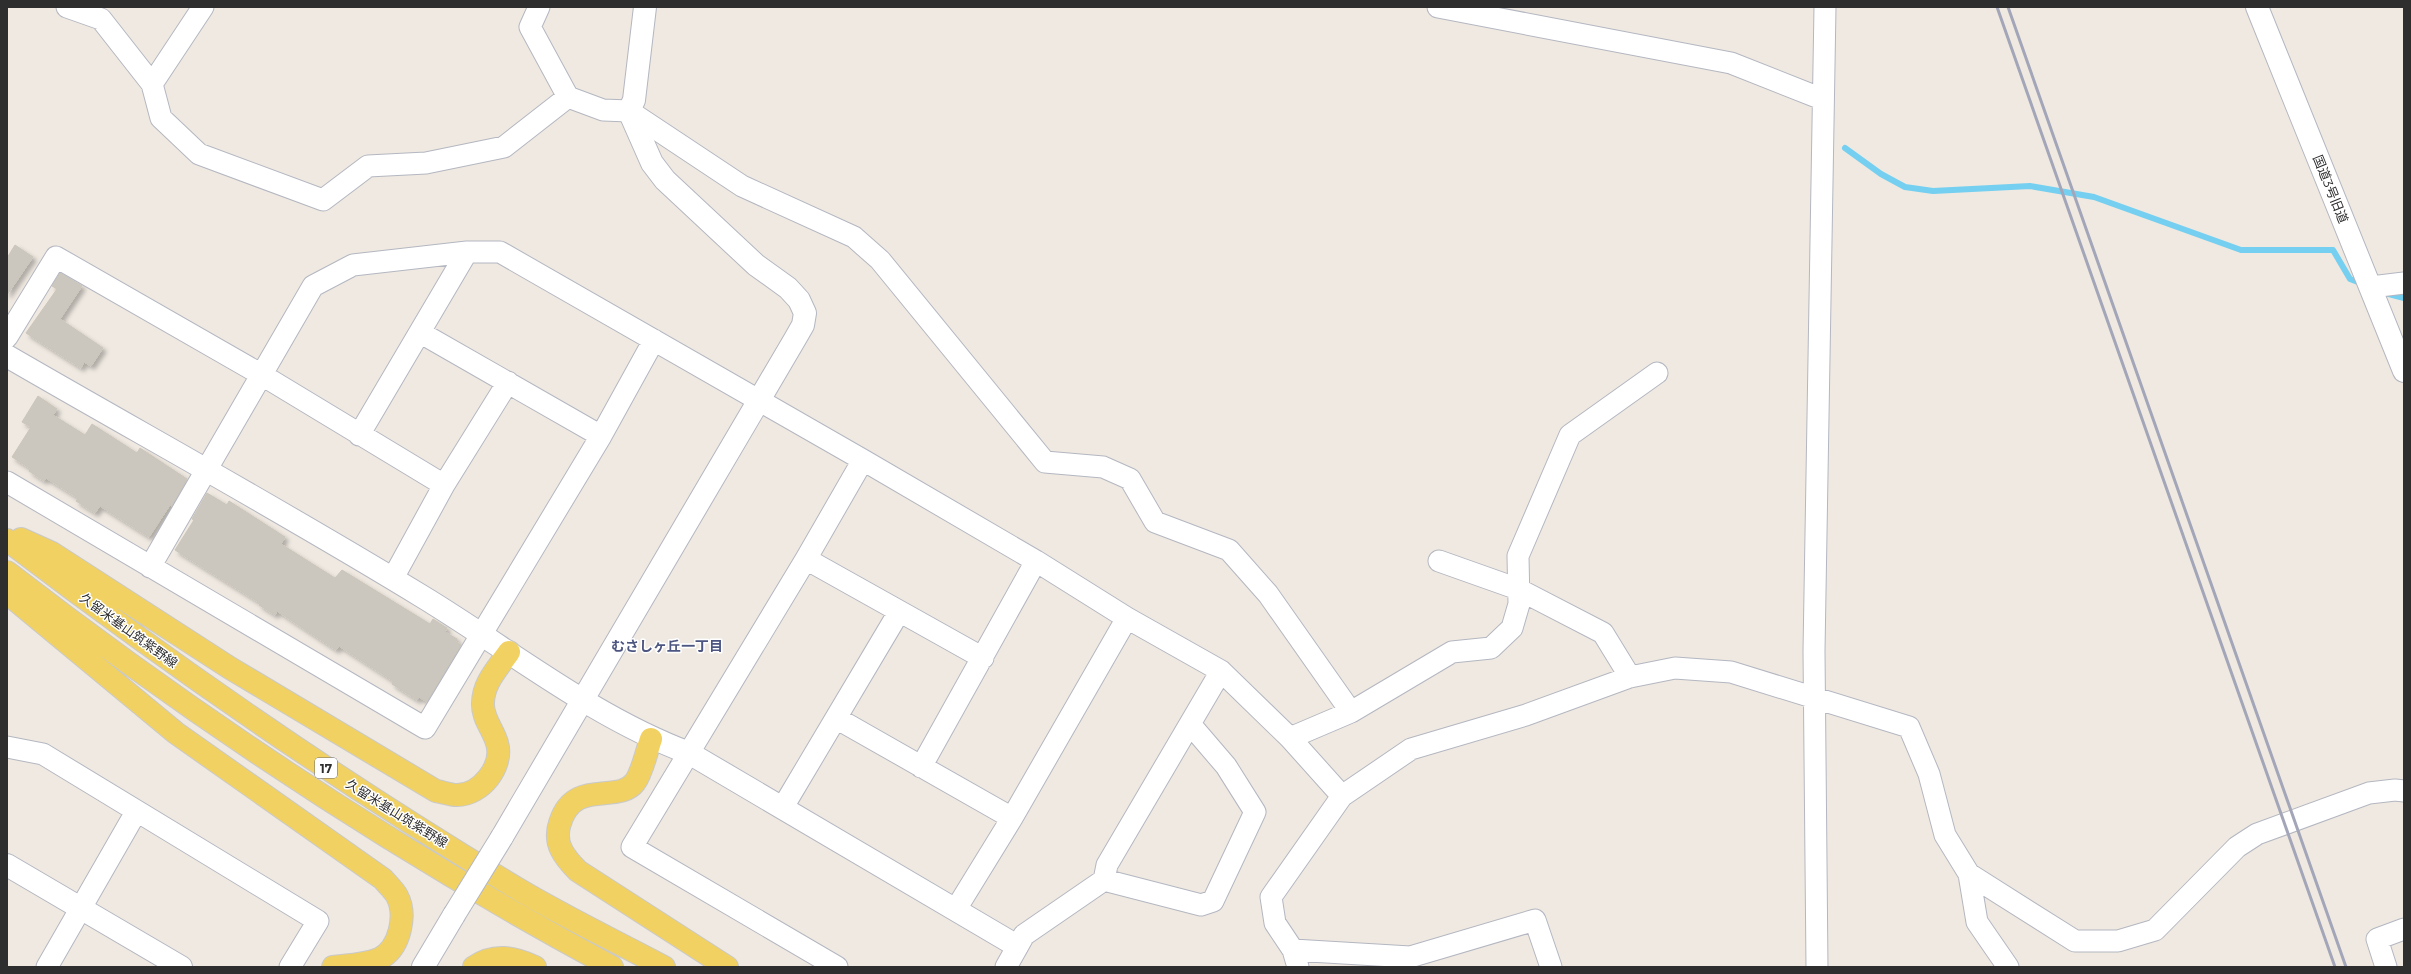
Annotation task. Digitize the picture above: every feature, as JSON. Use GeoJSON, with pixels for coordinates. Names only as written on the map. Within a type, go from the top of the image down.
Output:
{"type":"FeatureCollection","features":[{"type":"Feature","properties":{"kind":"main road"},"geometry":{"type":"LineString","coordinates":[[7,532],[52,553],[230,668],[436,791],[458,795],[471,792],[482,786],[497,762],[498,745],[483,712],[483,702],[485,689],[509,652]]}},
{"type":"Feature","properties":{"kind":"main road","name":"久留米基山筑紫野線"},"geometry":{"type":"LineString","coordinates":[[7,540],[210,690],[356,787],[520,890],[664,967]]}},
{"type":"Feature","properties":{"kind":"main road","name":"久留米基山筑紫野線"},"geometry":{"type":"LineString","coordinates":[[7,572],[127,661],[300,779],[509,912],[612,967]]}},
{"type":"Feature","properties":{"kind":"main road"},"geometry":{"type":"LineString","coordinates":[[7,593],[176,733],[383,879],[397,896],[401,910],[398,935],[391,949],[380,958],[369,962],[333,967]]}},
{"type":"Feature","properties":{"kind":"main road"},"geometry":{"type":"LineString","coordinates":[[652,739],[635,782],[624,789],[593,793],[580,797],[562,814],[558,826],[559,847],[564,856],[578,871],[727,967]]}},
{"type":"Feature","properties":{"kind":"main road"},"geometry":{"type":"LineString","coordinates":[[474,967],[481,962],[498,957],[510,958],[535,967]]}},
{"type":"Feature","properties":{"kind":"street"},"geometry":{"type":"LineString","coordinates":[[67,7],[101,19],[152,84],[161,118],[199,154],[323,200],[368,166],[426,163],[504,147],[568,97]]}},
{"type":"Feature","properties":{"kind":"street"},"geometry":{"type":"LineString","coordinates":[[152,84],[203,7]]}},
{"type":"Feature","properties":{"kind":"street"},"geometry":{"type":"LineString","coordinates":[[539,7],[530,27],[568,97],[603,110],[629,111],[742,186],[854,237],[880,260],[1045,462],[1103,466],[1130,479],[1155,522],[1229,550],[1268,594],[1352,712]]}},
{"type":"Feature","properties":{"kind":"street"},"geometry":{"type":"LineString","coordinates":[[423,967],[584,700],[803,325],[805,313],[799,300],[788,288],[756,265],[665,180],[652,163],[629,111],[634,100],[645,7]]}},
{"type":"Feature","properties":{"kind":"street"},"geometry":{"type":"LineString","coordinates":[[1438,7],[1731,63],[1822,99]]}},
{"type":"Feature","properties":{"kind":"street"},"geometry":{"type":"LineString","coordinates":[[1817,967],[1814,696],[1822,99],[1825,7]]}},
{"type":"Feature","properties":{"kind":"street","name":"国道3号旧道"},"geometry":{"type":"LineString","coordinates":[[2257,7],[2404,371]]}},
{"type":"Feature","properties":{"kind":"street"},"geometry":{"type":"LineString","coordinates":[[359,435],[421,333],[467,252]]}},
{"type":"Feature","properties":{"kind":"street"},"geometry":{"type":"LineString","coordinates":[[150,567],[313,286],[353,265],[467,252],[500,252],[863,460],[1036,561],[1127,618],[1221,671],[1290,738],[1342,796]]}},
{"type":"Feature","properties":{"kind":"street"},"geometry":{"type":"LineString","coordinates":[[7,337],[56,257],[262,376],[444,485]]}},
{"type":"Feature","properties":{"kind":"street"},"geometry":{"type":"LineString","coordinates":[[2371,287],[2404,284]]}},
{"type":"Feature","properties":{"kind":"street"},"geometry":{"type":"LineString","coordinates":[[421,333],[601,436]]}},
{"type":"Feature","properties":{"kind":"street"},"geometry":{"type":"LineString","coordinates":[[7,482],[425,728],[601,436],[654,340]]}},
{"type":"Feature","properties":{"kind":"street"},"geometry":{"type":"LineString","coordinates":[[7,356],[206,472],[393,578],[482,632],[509,652],[584,700],[652,739],[689,753],[1017,946]]}},
{"type":"Feature","properties":{"kind":"street"},"geometry":{"type":"LineString","coordinates":[[1290,738],[1352,712],[1452,652],[1490,648],[1512,628],[1519,604],[1518,556],[1570,435],[1657,374]]}},
{"type":"Feature","properties":{"kind":"street"},"geometry":{"type":"LineString","coordinates":[[393,578],[444,485],[508,382]]}},
{"type":"Feature","properties":{"kind":"street"},"geometry":{"type":"LineString","coordinates":[[837,967],[632,847],[806,559],[863,460]]}},
{"type":"Feature","properties":{"kind":"street"},"geometry":{"type":"LineString","coordinates":[[806,559],[983,658]]}},
{"type":"Feature","properties":{"kind":"street"},"geometry":{"type":"LineString","coordinates":[[921,767],[1036,561]]}},
{"type":"Feature","properties":{"kind":"street"},"geometry":{"type":"LineString","coordinates":[[1439,561],[1518,589],[1603,633],[1630,677]]}},
{"type":"Feature","properties":{"kind":"street"},"geometry":{"type":"LineString","coordinates":[[783,807],[899,612]]}},
{"type":"Feature","properties":{"kind":"street"},"geometry":{"type":"LineString","coordinates":[[956,909],[1012,818],[1127,618]]}},
{"type":"Feature","properties":{"kind":"street"},"geometry":{"type":"LineString","coordinates":[[1551,967],[1535,920],[1410,957],[1296,959],[1275,923],[1271,897],[1342,796],[1410,749],[1526,715],[1630,677],[1675,668],[1731,672],[1814,696],[1909,727],[1929,774],[1945,835],[1969,874],[1977,922],[2008,967]]}},
{"type":"Feature","properties":{"kind":"street"},"geometry":{"type":"LineString","coordinates":[[1006,967],[1024,935],[1104,880],[1107,865],[1221,671]]}},
{"type":"Feature","properties":{"kind":"street"},"geometry":{"type":"LineString","coordinates":[[836,718],[1012,818]]}},
{"type":"Feature","properties":{"kind":"street"},"geometry":{"type":"LineString","coordinates":[[1104,880],[1201,905],[1213,901],[1255,812],[1226,766],[1190,724]]}},
{"type":"Feature","properties":{"kind":"street"},"geometry":{"type":"LineString","coordinates":[[7,747],[43,754],[136,812],[318,921],[290,967]]}},
{"type":"Feature","properties":{"kind":"street"},"geometry":{"type":"LineString","coordinates":[[1969,874],[2075,941],[2118,941],[2155,930],[2237,847],[2257,834],[2369,793],[2395,790],[2404,791]]}},
{"type":"Feature","properties":{"kind":"street"},"geometry":{"type":"LineString","coordinates":[[47,967],[136,812]]}},
{"type":"Feature","properties":{"kind":"street"},"geometry":{"type":"LineString","coordinates":[[7,865],[174,965]]}},
{"type":"Feature","properties":{"kind":"street"},"geometry":{"type":"LineString","coordinates":[[2386,967],[2377,939],[2404,929]]}},
{"type":"Feature","properties":{"kind":"building"},"geometry":{"type":"Polygon","coordinates":[[[15,245],[33,257],[7,295],[7,258],[15,245]]]}},
{"type":"Feature","properties":{"kind":"building"},"geometry":{"type":"Polygon","coordinates":[[[60,273],[82,286],[60,319],[103,348],[91,366],[84,362],[81,368],[26,333],[57,289],[52,286],[60,273]]]}},
{"type":"Feature","properties":{"kind":"building"},"geometry":{"type":"Polygon","coordinates":[[[38,396],[57,409],[53,415],[85,435],[92,424],[137,453],[140,448],[187,479],[172,506],[170,505],[149,537],[100,506],[95,513],[76,501],[78,498],[46,478],[44,481],[29,471],[31,469],[12,457],[31,427],[22,422],[38,396]]]}},
{"type":"Feature","properties":{"kind":"building"},"geometry":{"type":"Polygon","coordinates":[[[207,493],[227,505],[229,501],[285,537],[281,544],[335,578],[342,570],[430,624],[433,619],[447,628],[445,632],[457,639],[455,641],[461,645],[427,702],[419,697],[417,700],[392,684],[393,681],[339,646],[336,650],[277,611],[275,615],[259,605],[260,603],[175,550],[194,520],[192,519],[207,493]]]}},
{"type":"Feature","properties":{"kind":"waterway"},"geometry":{"type":"LineString","coordinates":[[1845,148],[1881,174],[1905,187],[1933,191],[2030,186],[2094,197],[2241,250],[2333,250],[2350,279],[2363,284]]}},
{"type":"Feature","properties":{"kind":"waterway"},"geometry":{"type":"LineString","coordinates":[[2385,293],[2404,298]]}},
{"type":"Feature","properties":{"kind":"railway"},"geometry":{"type":"LineString","coordinates":[[1997,7],[2335,967]]}},
{"type":"Feature","properties":{"kind":"railway"},"geometry":{"type":"LineString","coordinates":[[2008,7],[2346,967]]}},
{"type":"Feature","properties":{"kind":"district","name":"むさしヶ丘一丁目"},"geometry":{"type":"Point","coordinates":[667,646]}}]}
